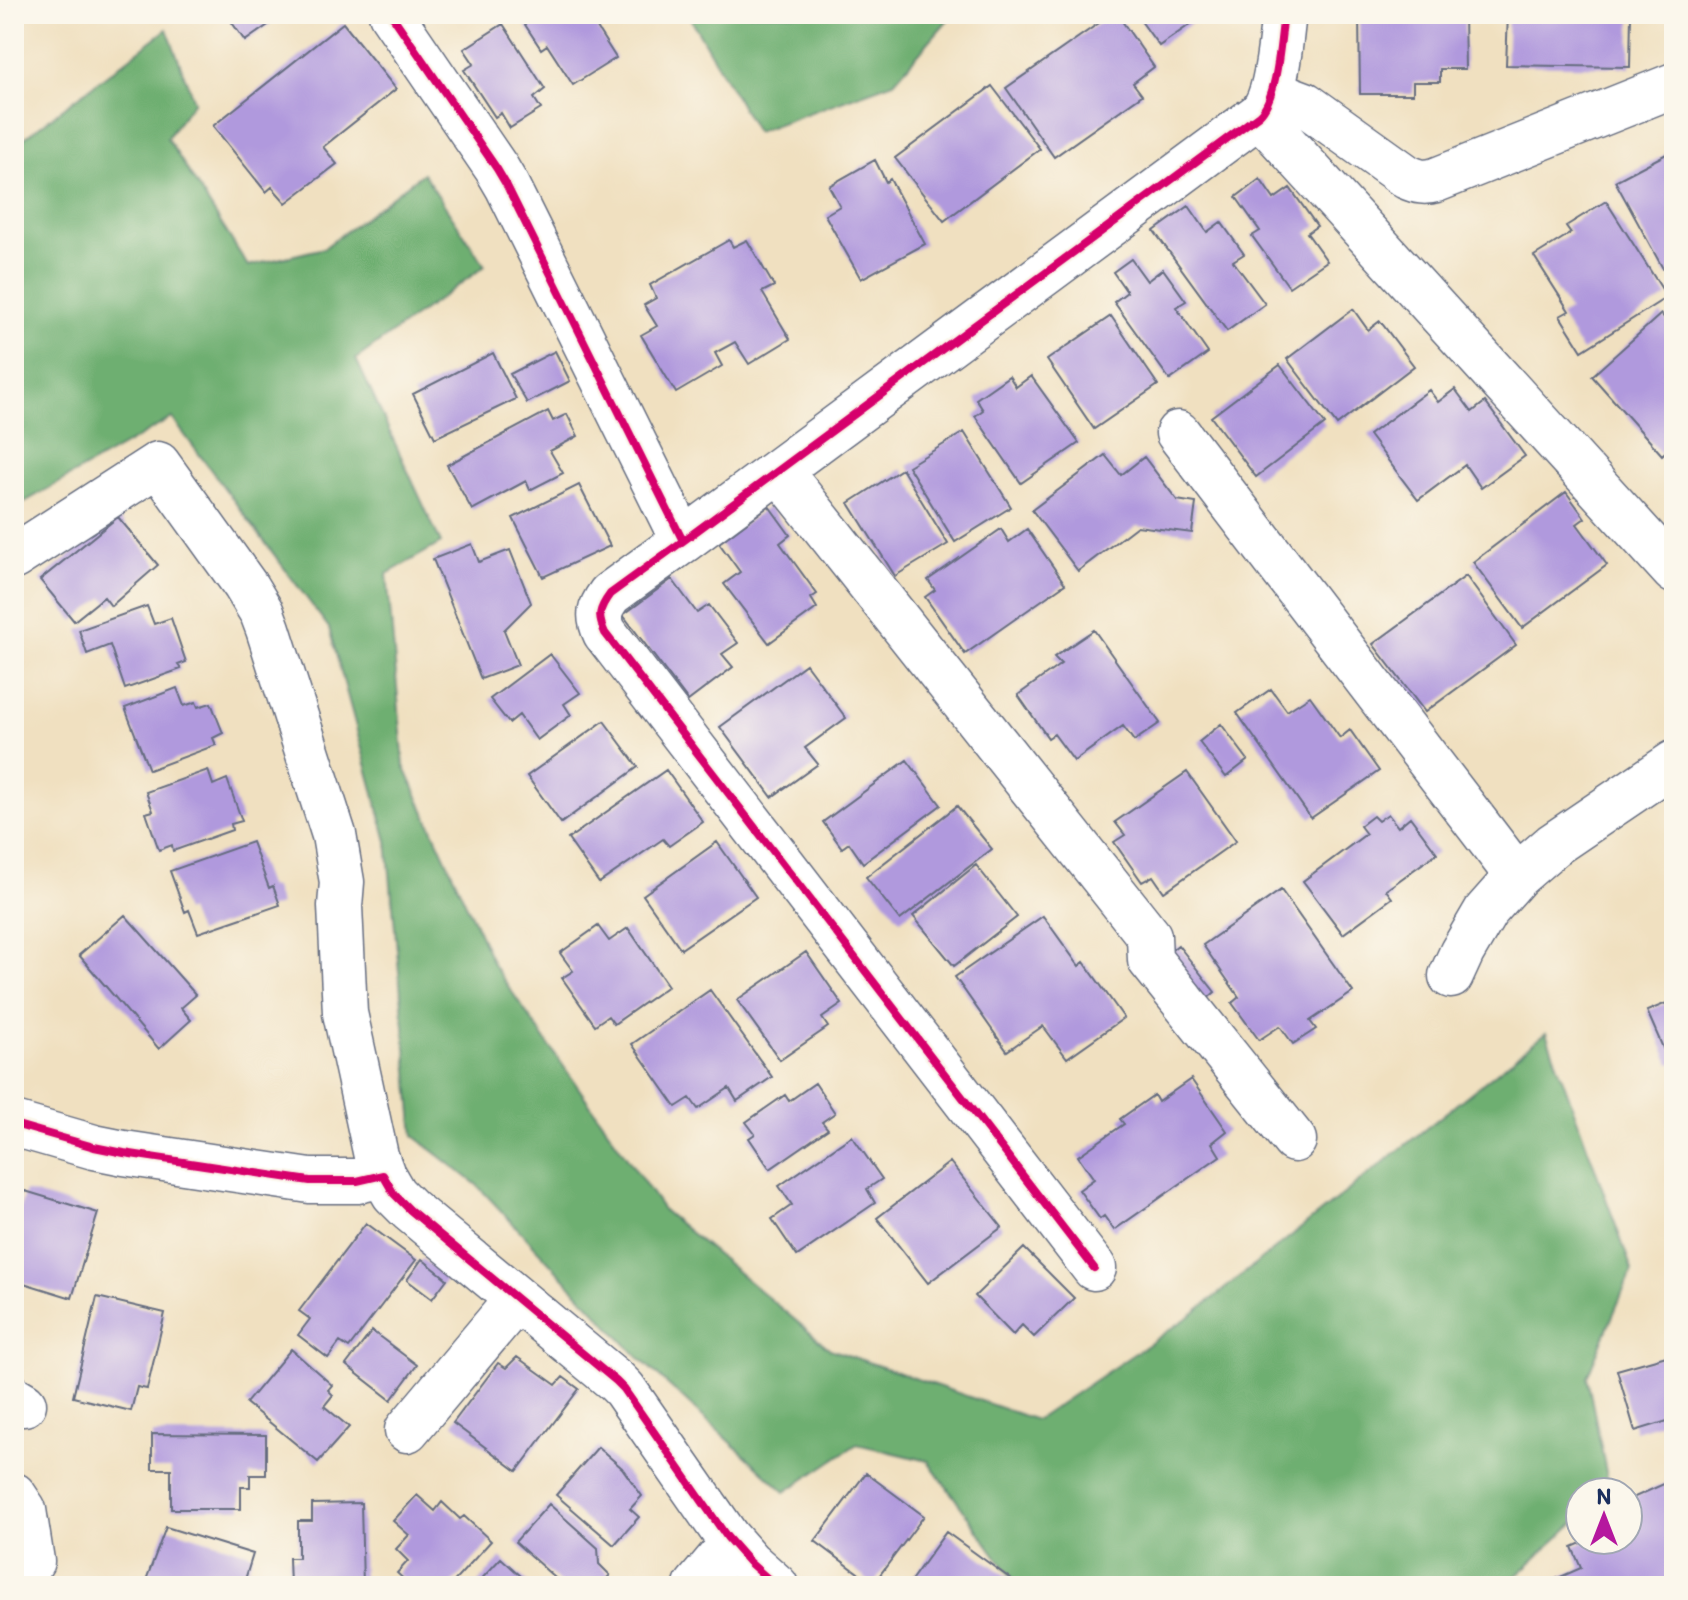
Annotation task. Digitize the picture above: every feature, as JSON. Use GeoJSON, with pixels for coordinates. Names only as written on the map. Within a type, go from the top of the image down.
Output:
{"type":"FeatureCollection","features":[{"type":"Feature","properties":{"kind":"street"},"geometry":{"type":"LineString","coordinates":[[391,14],[507,186],[683,541]]}},
{"type":"Feature","properties":{"kind":"street"},"geometry":{"type":"LineString","coordinates":[[1266,104],[1284,14]]}},
{"type":"Feature","properties":{"kind":"street"},"geometry":{"type":"LineString","coordinates":[[1094,1268],[605,633],[599,620],[602,606],[610,594],[1266,104],[1305,104],[1407,177],[1426,182],[1674,85]]}},
{"type":"Feature","properties":{"kind":"street"},"geometry":{"type":"LineString","coordinates":[[1266,104],[1674,571]]}},
{"type":"Feature","properties":{"kind":"street"},"geometry":{"type":"LineString","coordinates":[[1178,433],[1517,876]]}},
{"type":"Feature","properties":{"kind":"street"},"geometry":{"type":"LineString","coordinates":[[14,557],[158,464],[254,598],[268,629],[334,835],[342,882],[340,906],[345,1013],[376,1156],[383,1175],[394,1194],[410,1210],[609,1373],[624,1389],[732,1543],[776,1586]]}},
{"type":"Feature","properties":{"kind":"street"},"geometry":{"type":"LineString","coordinates":[[779,470],[1149,936],[1150,960],[1294,1140]]}},
{"type":"Feature","properties":{"kind":"street"},"geometry":{"type":"LineString","coordinates":[[1451,976],[1486,911],[1517,876],[1553,845],[1674,763]]}},
{"type":"Feature","properties":{"kind":"street"},"geometry":{"type":"LineString","coordinates":[[14,1124],[113,1151],[310,1181],[357,1181],[383,1175]]}},
{"type":"Feature","properties":{"kind":"street"},"geometry":{"type":"LineString","coordinates":[[407,1430],[517,1299]]}},
{"type":"Feature","properties":{"kind":"street"},"geometry":{"type":"LineString","coordinates":[[14,1495],[24,1510],[32,1561]]}},
{"type":"Feature","properties":{"kind":"street"},"geometry":{"type":"LineString","coordinates":[[696,1586],[732,1543]]}},
{"type":"Feature","properties":{"kind":"green space"},"geometry":{"type":"Polygon","coordinates":[[[688,14],[953,14],[894,82],[756,132],[688,14]]]}},
{"type":"Feature","properties":{"kind":"green space"},"geometry":{"type":"Polygon","coordinates":[[[167,29],[194,101],[167,138],[248,266],[324,248],[423,173],[485,266],[356,359],[441,543],[387,574],[404,766],[494,966],[664,1211],[830,1349],[1036,1420],[1193,1314],[1546,1033],[1632,1270],[1587,1377],[1607,1476],[1564,1476],[1564,1533],[1515,1577],[1460,1586],[1018,1586],[928,1461],[857,1444],[785,1492],[638,1357],[477,1185],[414,1136],[387,841],[329,628],[172,418],[14,508],[14,146],[167,29]]]}},
{"type":"Feature","properties":{"kind":"building"},"geometry":{"type":"Polygon","coordinates":[[[226,14],[284,14],[245,41],[226,14]]]}},
{"type":"Feature","properties":{"kind":"building"},"geometry":{"type":"Polygon","coordinates":[[[518,14],[588,14],[616,58],[573,85],[547,45],[541,49],[518,14]]]}},
{"type":"Feature","properties":{"kind":"building"},"geometry":{"type":"Polygon","coordinates":[[[1112,14],[1117,14],[1154,67],[1133,83],[1142,95],[1054,157],[1006,88],[1112,14]]]}},
{"type":"Feature","properties":{"kind":"building"},"geometry":{"type":"Polygon","coordinates":[[[1136,14],[1190,14],[1195,21],[1159,46],[1136,14]]]}},
{"type":"Feature","properties":{"kind":"building"},"geometry":{"type":"Polygon","coordinates":[[[1359,14],[1464,14],[1465,69],[1440,69],[1440,82],[1413,82],[1413,94],[1360,94],[1359,14]]]}},
{"type":"Feature","properties":{"kind":"building"},"geometry":{"type":"Polygon","coordinates":[[[1508,14],[1631,14],[1630,67],[1506,65],[1508,14]]]}},
{"type":"Feature","properties":{"kind":"building"},"geometry":{"type":"Polygon","coordinates":[[[343,23],[396,89],[323,147],[337,164],[286,203],[272,187],[266,192],[213,126],[343,23]]]}},
{"type":"Feature","properties":{"kind":"building"},"geometry":{"type":"Polygon","coordinates":[[[503,24],[545,89],[534,98],[541,109],[510,128],[501,113],[495,117],[464,70],[474,64],[464,49],[503,24]]]}},
{"type":"Feature","properties":{"kind":"building"},"geometry":{"type":"Polygon","coordinates":[[[992,86],[1040,149],[944,221],[895,158],[992,86]]]}},
{"type":"Feature","properties":{"kind":"building"},"geometry":{"type":"Polygon","coordinates":[[[1674,150],[1674,272],[1667,276],[1615,181],[1674,150]]]}},
{"type":"Feature","properties":{"kind":"building"},"geometry":{"type":"Polygon","coordinates":[[[875,160],[886,182],[890,179],[925,244],[861,279],[825,215],[840,206],[829,186],[875,160]]]}},
{"type":"Feature","properties":{"kind":"building"},"geometry":{"type":"Polygon","coordinates":[[[1260,179],[1274,199],[1290,188],[1317,226],[1307,233],[1327,261],[1289,287],[1252,236],[1260,231],[1236,197],[1260,179]]]}},
{"type":"Feature","properties":{"kind":"building"},"geometry":{"type":"Polygon","coordinates":[[[1606,201],[1667,297],[1582,351],[1560,316],[1569,311],[1534,256],[1571,233],[1566,226],[1606,201]]]}},
{"type":"Feature","properties":{"kind":"building"},"geometry":{"type":"Polygon","coordinates":[[[1189,206],[1207,232],[1221,222],[1244,254],[1233,261],[1265,304],[1227,331],[1154,231],[1189,206]]]}},
{"type":"Feature","properties":{"kind":"building"},"geometry":{"type":"Polygon","coordinates":[[[729,240],[733,247],[747,240],[774,286],[762,292],[790,339],[749,364],[735,342],[715,353],[722,366],[676,393],[641,335],[657,326],[644,305],[656,298],[650,285],[729,240]]]}},
{"type":"Feature","properties":{"kind":"building"},"geometry":{"type":"Polygon","coordinates":[[[1131,259],[1147,281],[1163,269],[1186,301],[1176,307],[1208,353],[1170,380],[1114,302],[1127,292],[1113,272],[1131,259]]]}},
{"type":"Feature","properties":{"kind":"building"},"geometry":{"type":"Polygon","coordinates":[[[1353,309],[1368,330],[1380,321],[1414,366],[1337,425],[1287,359],[1353,309]]]}},
{"type":"Feature","properties":{"kind":"building"},"geometry":{"type":"Polygon","coordinates":[[[1661,314],[1674,329],[1674,444],[1662,455],[1592,376],[1661,314]]]}},
{"type":"Feature","properties":{"kind":"building"},"geometry":{"type":"Polygon","coordinates":[[[1111,316],[1158,385],[1094,429],[1047,360],[1111,316]]]}},
{"type":"Feature","properties":{"kind":"building"},"geometry":{"type":"Polygon","coordinates":[[[555,351],[570,381],[527,403],[510,374],[555,351]]]}},
{"type":"Feature","properties":{"kind":"building"},"geometry":{"type":"Polygon","coordinates":[[[493,353],[516,399],[435,438],[413,394],[493,353]]]}},
{"type":"Feature","properties":{"kind":"building"},"geometry":{"type":"Polygon","coordinates":[[[1280,365],[1325,424],[1256,477],[1211,417],[1280,365]]]}},
{"type":"Feature","properties":{"kind":"building"},"geometry":{"type":"Polygon","coordinates":[[[1009,376],[1016,387],[1031,376],[1079,443],[1021,483],[975,416],[983,410],[976,399],[1009,376]]]}},
{"type":"Feature","properties":{"kind":"building"},"geometry":{"type":"Polygon","coordinates":[[[1455,389],[1472,412],[1485,402],[1525,456],[1481,488],[1465,465],[1418,500],[1369,435],[1429,390],[1438,402],[1455,389]]]}},
{"type":"Feature","properties":{"kind":"building"},"geometry":{"type":"Polygon","coordinates":[[[548,411],[553,421],[567,414],[578,436],[550,451],[563,473],[530,490],[526,481],[472,510],[447,465],[548,411]]]}},
{"type":"Feature","properties":{"kind":"building"},"geometry":{"type":"Polygon","coordinates":[[[964,432],[1011,507],[955,542],[908,466],[964,432]]]}},
{"type":"Feature","properties":{"kind":"building"},"geometry":{"type":"Polygon","coordinates":[[[1105,455],[1121,475],[1144,457],[1177,500],[1196,503],[1192,533],[1137,526],[1078,571],[1032,510],[1105,455]]]}},
{"type":"Feature","properties":{"kind":"building"},"geometry":{"type":"Polygon","coordinates":[[[902,469],[948,544],[895,576],[849,503],[902,469]]]}},
{"type":"Feature","properties":{"kind":"building"},"geometry":{"type":"Polygon","coordinates":[[[579,485],[610,546],[543,577],[513,518],[579,485]]]}},
{"type":"Feature","properties":{"kind":"building"},"geometry":{"type":"Polygon","coordinates":[[[1566,492],[1585,518],[1577,524],[1607,565],[1522,628],[1473,562],[1566,492]]]}},
{"type":"Feature","properties":{"kind":"building"},"geometry":{"type":"Polygon","coordinates":[[[769,506],[790,535],[780,543],[817,594],[811,598],[817,608],[769,643],[724,584],[740,572],[719,543],[769,506]]]}},
{"type":"Feature","properties":{"kind":"building"},"geometry":{"type":"Polygon","coordinates":[[[118,517],[158,565],[111,606],[104,597],[74,621],[40,580],[118,517]]]}},
{"type":"Feature","properties":{"kind":"building"},"geometry":{"type":"Polygon","coordinates":[[[1001,529],[1009,542],[1027,529],[1065,584],[965,654],[925,597],[935,590],[928,580],[1001,529]]]}},
{"type":"Feature","properties":{"kind":"building"},"geometry":{"type":"Polygon","coordinates":[[[472,544],[479,562],[510,550],[531,603],[504,630],[518,665],[481,679],[433,559],[472,544]]]}},
{"type":"Feature","properties":{"kind":"building"},"geometry":{"type":"Polygon","coordinates":[[[1466,576],[1516,645],[1425,712],[1373,644],[1466,576]]]}},
{"type":"Feature","properties":{"kind":"building"},"geometry":{"type":"Polygon","coordinates":[[[672,579],[697,613],[709,605],[738,643],[722,654],[733,667],[688,701],[623,615],[672,579]]]}},
{"type":"Feature","properties":{"kind":"building"},"geometry":{"type":"Polygon","coordinates":[[[147,606],[154,624],[171,618],[186,662],[178,665],[181,669],[125,689],[110,645],[87,654],[79,630],[147,606]]]}},
{"type":"Feature","properties":{"kind":"building"},"geometry":{"type":"Polygon","coordinates":[[[1094,630],[1160,723],[1134,741],[1123,726],[1074,761],[1054,734],[1048,738],[1018,695],[1061,664],[1054,657],[1094,630]]]}},
{"type":"Feature","properties":{"kind":"building"},"geometry":{"type":"Polygon","coordinates":[[[550,654],[580,693],[564,704],[571,715],[537,740],[519,715],[509,723],[490,699],[550,654]]]}},
{"type":"Feature","properties":{"kind":"building"},"geometry":{"type":"Polygon","coordinates":[[[806,664],[846,718],[805,748],[818,764],[772,797],[720,727],[806,664]]]}},
{"type":"Feature","properties":{"kind":"building"},"geometry":{"type":"Polygon","coordinates":[[[177,688],[184,706],[196,702],[198,707],[211,703],[223,733],[213,738],[216,745],[149,770],[125,708],[177,688]]]}},
{"type":"Feature","properties":{"kind":"building"},"geometry":{"type":"Polygon","coordinates":[[[1271,689],[1287,711],[1310,696],[1340,738],[1350,730],[1379,771],[1311,818],[1237,713],[1271,689]]]}},
{"type":"Feature","properties":{"kind":"building"},"geometry":{"type":"Polygon","coordinates":[[[604,721],[638,767],[561,823],[527,776],[604,721]]]}},
{"type":"Feature","properties":{"kind":"building"},"geometry":{"type":"Polygon","coordinates":[[[1221,724],[1248,760],[1226,777],[1199,742],[1221,724]]]}},
{"type":"Feature","properties":{"kind":"building"},"geometry":{"type":"Polygon","coordinates":[[[907,760],[941,805],[863,863],[849,843],[842,848],[823,822],[907,760]]]}},
{"type":"Feature","properties":{"kind":"building"},"geometry":{"type":"Polygon","coordinates":[[[208,770],[213,785],[227,779],[242,821],[231,824],[232,830],[173,851],[172,845],[159,850],[146,813],[153,811],[146,792],[208,770]]]}},
{"type":"Feature","properties":{"kind":"building"},"geometry":{"type":"Polygon","coordinates":[[[666,770],[703,822],[669,846],[663,839],[599,883],[568,839],[666,770]]]}},
{"type":"Feature","properties":{"kind":"building"},"geometry":{"type":"Polygon","coordinates":[[[1187,772],[1236,841],[1164,892],[1153,876],[1142,882],[1114,842],[1125,835],[1115,822],[1187,772]]]}},
{"type":"Feature","properties":{"kind":"building"},"geometry":{"type":"Polygon","coordinates":[[[957,806],[992,849],[900,920],[866,877],[957,806]]]}},
{"type":"Feature","properties":{"kind":"building"},"geometry":{"type":"Polygon","coordinates":[[[1388,814],[1398,827],[1410,817],[1437,853],[1386,890],[1392,898],[1343,934],[1303,881],[1366,834],[1360,826],[1373,816],[1378,821],[1388,814]]]}},
{"type":"Feature","properties":{"kind":"building"},"geometry":{"type":"Polygon","coordinates":[[[252,842],[269,888],[273,886],[280,905],[198,933],[189,910],[185,912],[170,871],[252,842]]]}},
{"type":"Feature","properties":{"kind":"building"},"geometry":{"type":"Polygon","coordinates":[[[717,842],[756,897],[681,949],[643,895],[717,842]]]}},
{"type":"Feature","properties":{"kind":"building"},"geometry":{"type":"Polygon","coordinates":[[[976,865],[1017,917],[954,966],[913,916],[976,865]]]}},
{"type":"Feature","properties":{"kind":"building"},"geometry":{"type":"Polygon","coordinates":[[[1281,890],[1353,992],[1310,1021],[1316,1029],[1293,1044],[1280,1026],[1259,1040],[1232,1003],[1239,997],[1203,945],[1281,890]]]}},
{"type":"Feature","properties":{"kind":"building"},"geometry":{"type":"Polygon","coordinates":[[[125,915],[196,995],[181,1008],[191,1020],[159,1049],[79,955],[125,915]]]}},
{"type":"Feature","properties":{"kind":"building"},"geometry":{"type":"Polygon","coordinates":[[[1043,916],[1079,966],[1084,962],[1124,1018],[1067,1058],[1043,1026],[1007,1051],[955,977],[1043,916]]]}},
{"type":"Feature","properties":{"kind":"building"},"geometry":{"type":"Polygon","coordinates":[[[598,926],[609,941],[628,928],[668,986],[614,1024],[608,1016],[595,1025],[562,978],[573,971],[560,953],[598,926]]]}},
{"type":"Feature","properties":{"kind":"building"},"geometry":{"type":"Polygon","coordinates":[[[1178,945],[1215,992],[1200,1005],[1162,958],[1178,945]]]}},
{"type":"Feature","properties":{"kind":"building"},"geometry":{"type":"Polygon","coordinates":[[[806,952],[842,1004],[822,1018],[828,1027],[780,1060],[737,1000],[806,952]]]}},
{"type":"Feature","properties":{"kind":"building"},"geometry":{"type":"Polygon","coordinates":[[[710,990],[772,1077],[737,1101],[729,1088],[698,1109],[690,1098],[676,1107],[632,1044],[710,990]]]}},
{"type":"Feature","properties":{"kind":"building"},"geometry":{"type":"Polygon","coordinates":[[[1674,1000],[1674,1063],[1670,1064],[1647,1011],[1674,1000]]]}},
{"type":"Feature","properties":{"kind":"building"},"geometry":{"type":"Polygon","coordinates":[[[1191,1079],[1227,1131],[1212,1143],[1220,1156],[1114,1230],[1104,1216],[1100,1219],[1079,1190],[1094,1179],[1078,1156],[1124,1124],[1120,1119],[1154,1095],[1158,1102],[1191,1079]]]}},
{"type":"Feature","properties":{"kind":"building"},"geometry":{"type":"Polygon","coordinates":[[[815,1083],[835,1113],[822,1122],[828,1129],[770,1169],[749,1138],[755,1134],[746,1122],[785,1095],[789,1101],[815,1083]]]}},
{"type":"Feature","properties":{"kind":"building"},"geometry":{"type":"Polygon","coordinates":[[[852,1136],[882,1179],[867,1189],[875,1203],[797,1256],[772,1219],[792,1205],[779,1186],[852,1136]]]}},
{"type":"Feature","properties":{"kind":"building"},"geometry":{"type":"Polygon","coordinates":[[[950,1162],[1002,1227],[928,1283],[877,1218],[950,1162]]]}},
{"type":"Feature","properties":{"kind":"building"},"geometry":{"type":"Polygon","coordinates":[[[25,1191],[98,1213],[72,1298],[14,1280],[14,1227],[25,1191]]]}},
{"type":"Feature","properties":{"kind":"building"},"geometry":{"type":"Polygon","coordinates":[[[366,1223],[416,1260],[349,1348],[340,1342],[328,1358],[298,1335],[310,1319],[299,1311],[366,1223]]]}},
{"type":"Feature","properties":{"kind":"building"},"geometry":{"type":"Polygon","coordinates":[[[1024,1248],[1074,1298],[1034,1337],[1022,1325],[1013,1335],[975,1296],[1024,1248]]]}},
{"type":"Feature","properties":{"kind":"building"},"geometry":{"type":"Polygon","coordinates":[[[422,1259],[447,1279],[432,1299],[407,1280],[422,1259]]]}},
{"type":"Feature","properties":{"kind":"building"},"geometry":{"type":"Polygon","coordinates":[[[97,1297],[165,1313],[147,1389],[137,1387],[131,1411],[73,1397],[97,1297]]]}},
{"type":"Feature","properties":{"kind":"building"},"geometry":{"type":"Polygon","coordinates":[[[372,1331],[417,1365],[391,1400],[346,1365],[372,1331]]]}},
{"type":"Feature","properties":{"kind":"building"},"geometry":{"type":"Polygon","coordinates":[[[291,1349],[332,1385],[328,1390],[333,1395],[324,1406],[349,1427],[318,1462],[246,1403],[291,1349]]]}},
{"type":"Feature","properties":{"kind":"building"},"geometry":{"type":"Polygon","coordinates":[[[1670,1355],[1674,1368],[1674,1419],[1635,1431],[1617,1370],[1670,1355]]]}},
{"type":"Feature","properties":{"kind":"building"},"geometry":{"type":"Polygon","coordinates":[[[517,1357],[556,1385],[563,1377],[579,1389],[517,1471],[453,1423],[498,1363],[506,1368],[517,1357]]]}},
{"type":"Feature","properties":{"kind":"building"},"geometry":{"type":"Polygon","coordinates":[[[152,1434],[266,1435],[266,1475],[250,1475],[250,1487],[241,1487],[241,1509],[171,1509],[171,1469],[152,1469],[152,1434]]]}},
{"type":"Feature","properties":{"kind":"building"},"geometry":{"type":"Polygon","coordinates":[[[598,1447],[622,1468],[642,1496],[630,1509],[639,1517],[614,1545],[556,1495],[598,1447]]]}},
{"type":"Feature","properties":{"kind":"building"},"geometry":{"type":"Polygon","coordinates":[[[866,1473],[924,1516],[873,1584],[815,1541],[866,1473]]]}},
{"type":"Feature","properties":{"kind":"building"},"geometry":{"type":"Polygon","coordinates":[[[1668,1482],[1674,1497],[1674,1586],[1540,1586],[1581,1568],[1576,1556],[1644,1556],[1644,1493],[1668,1482]]]}},
{"type":"Feature","properties":{"kind":"building"},"geometry":{"type":"Polygon","coordinates":[[[417,1495],[435,1511],[442,1502],[460,1519],[464,1516],[491,1541],[450,1586],[411,1586],[397,1573],[408,1561],[396,1549],[409,1535],[393,1521],[417,1495]]]}},
{"type":"Feature","properties":{"kind":"building"},"geometry":{"type":"Polygon","coordinates":[[[361,1503],[363,1586],[290,1586],[289,1558],[298,1558],[298,1521],[312,1521],[312,1504],[361,1503]]]}},
{"type":"Feature","properties":{"kind":"building"},"geometry":{"type":"Polygon","coordinates":[[[549,1504],[598,1548],[599,1564],[610,1575],[600,1586],[564,1586],[515,1542],[549,1504]]]}},
{"type":"Feature","properties":{"kind":"building"},"geometry":{"type":"Polygon","coordinates":[[[166,1527],[253,1554],[243,1586],[153,1586],[145,1583],[166,1527]]]}},
{"type":"Feature","properties":{"kind":"building"},"geometry":{"type":"Polygon","coordinates":[[[946,1532],[1011,1579],[1006,1586],[907,1586],[946,1532]]]}},
{"type":"Feature","properties":{"kind":"building"},"geometry":{"type":"Polygon","coordinates":[[[501,1558],[532,1586],[475,1586],[501,1558]]]}},
{"type":"Feature","properties":{"kind":"cycle path"},"geometry":{"type":"LineString","coordinates":[[391,14],[507,186],[683,541],[1259,115],[1274,82],[1284,14]]}},
{"type":"Feature","properties":{"kind":"cycle path"},"geometry":{"type":"LineString","coordinates":[[683,541],[610,594],[600,613],[605,633],[1094,1268]]}},
{"type":"Feature","properties":{"kind":"cycle path"},"geometry":{"type":"LineString","coordinates":[[14,1124],[124,1153],[310,1181],[357,1181],[383,1175],[394,1194],[410,1210],[624,1389],[727,1537],[776,1586]]}}]}
